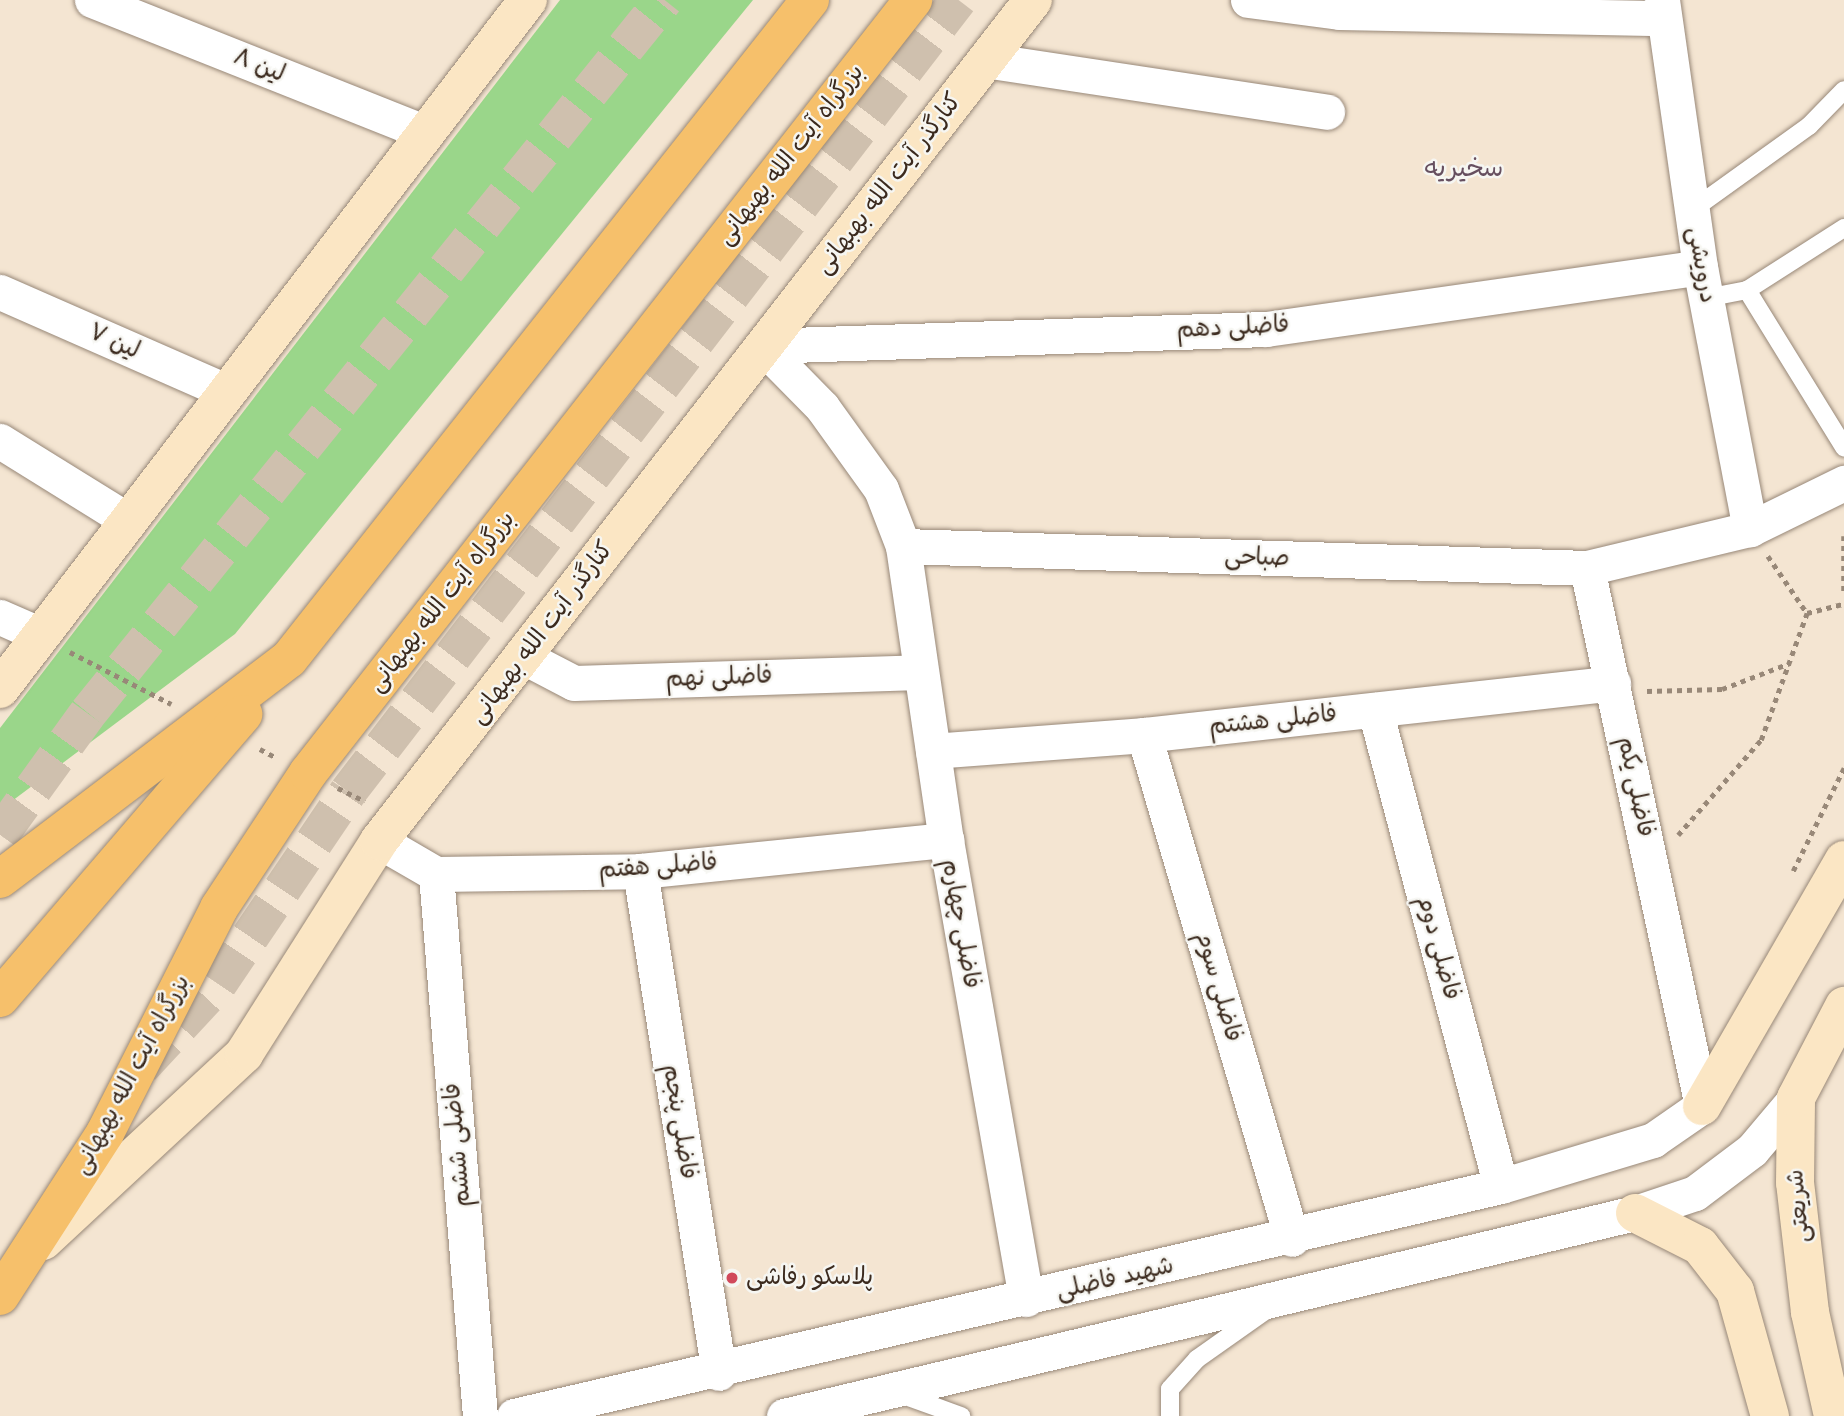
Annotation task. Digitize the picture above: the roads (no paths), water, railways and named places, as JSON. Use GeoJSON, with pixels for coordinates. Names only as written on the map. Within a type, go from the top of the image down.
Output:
{"type":"FeatureCollection","features":[{"type":"Feature","properties":{"kind":"highway"},"geometry":{"type":"LineString","coordinates":[[0,998],[289,659],[810,0]]}},
{"type":"Feature","properties":{"kind":"highway","name":"بزرگراه آیت الله بهبهانی"},"geometry":{"type":"LineString","coordinates":[[0,1296],[36,1247],[105,1133],[219,908],[308,773],[913,0]]}},
{"type":"Feature","properties":{"kind":"highway"},"geometry":{"type":"LineString","coordinates":[[0,879],[289,659]]}},
{"type":"Feature","properties":{"kind":"main road"},"geometry":{"type":"LineString","coordinates":[[0,689],[528,0]]}},
{"type":"Feature","properties":{"kind":"main road","name":"کنارگذر آیت الله بهبهانی"},"geometry":{"type":"LineString","coordinates":[[36,1247],[244,1054],[379,841],[1033,0]]}},
{"type":"Feature","properties":{"kind":"main road"},"geometry":{"type":"LineString","coordinates":[[1702,1106],[1762,1009],[1844,860]]}},
{"type":"Feature","properties":{"kind":"main road","name":"شریعتی"},"geometry":{"type":"LineString","coordinates":[[1833,1416],[1810,1312],[1795,1183],[1796,1098],[1834,1048],[1844,1006]]}},
{"type":"Feature","properties":{"kind":"main road"},"geometry":{"type":"LineString","coordinates":[[1635,1213],[1700,1246],[1735,1291],[1770,1416]]}},
{"type":"Feature","properties":{"kind":"street","name":"لین ۸"},"geometry":{"type":"LineString","coordinates":[[92,0],[426,133]]}},
{"type":"Feature","properties":{"kind":"street"},"geometry":{"type":"LineString","coordinates":[[1248,0],[1340,6],[1663,9]]}},
{"type":"Feature","properties":{"kind":"street","name":"درویشی"},"geometry":{"type":"LineString","coordinates":[[1663,9],[1703,282],[1750,529]]}},
{"type":"Feature","properties":{"kind":"street"},"geometry":{"type":"LineString","coordinates":[[985,60],[1327,112]]}},
{"type":"Feature","properties":{"kind":"street","name":"فاضلی دهم"},"geometry":{"type":"LineString","coordinates":[[762,346],[1266,329],[1703,282]]}},
{"type":"Feature","properties":{"kind":"street","name":"لین ۷"},"geometry":{"type":"LineString","coordinates":[[0,292],[228,392]]}},
{"type":"Feature","properties":{"kind":"street"},"geometry":{"type":"LineString","coordinates":[[762,346],[822,407],[881,489],[903,546]]}},
{"type":"Feature","properties":{"kind":"street"},"geometry":{"type":"LineString","coordinates":[[0,442],[130,521]]}},
{"type":"Feature","properties":{"kind":"street","name":"صباحی"},"geometry":{"type":"LineString","coordinates":[[903,546],[1587,568],[1750,529],[1844,483]]}},
{"type":"Feature","properties":{"kind":"street","name":"فاضلی چهارم"},"geometry":{"type":"LineString","coordinates":[[903,546],[946,840],[1027,1299]]}},
{"type":"Feature","properties":{"kind":"street","name":"فاضلی یکم"},"geometry":{"type":"LineString","coordinates":[[1587,568],[1685,1005],[1702,1106]]}},
{"type":"Feature","properties":{"kind":"street"},"geometry":{"type":"LineString","coordinates":[[0,617],[41,635]]}},
{"type":"Feature","properties":{"kind":"street","name":"فاضلی نهم"},"geometry":{"type":"LineString","coordinates":[[524,657],[574,683],[920,672]]}},
{"type":"Feature","properties":{"kind":"street","name":"فاضلی هشتم"},"geometry":{"type":"LineString","coordinates":[[933,751],[1144,735],[1613,683]]}},
{"type":"Feature","properties":{"kind":"street","name":"فاضلی دوم"},"geometry":{"type":"LineString","coordinates":[[1376,710],[1501,1186]]}},
{"type":"Feature","properties":{"kind":"street","name":"فاضلی سوم"},"geometry":{"type":"LineString","coordinates":[[1144,735],[1292,1239]]}},
{"type":"Feature","properties":{"kind":"street","name":"فاضلی هفتم"},"geometry":{"type":"LineString","coordinates":[[436,874],[640,871],[946,840]]}},
{"type":"Feature","properties":{"kind":"street"},"geometry":{"type":"LineString","coordinates":[[379,841],[436,874]]}},
{"type":"Feature","properties":{"kind":"street","name":"فاضلی پنجم"},"geometry":{"type":"LineString","coordinates":[[640,871],[719,1373]]}},
{"type":"Feature","properties":{"kind":"street","name":"فاضلی ششم"},"geometry":{"type":"LineString","coordinates":[[436,874],[480,1416]]}},
{"type":"Feature","properties":{"kind":"street"},"geometry":{"type":"LineString","coordinates":[[1685,1005],[1700,1024],[1729,1035],[1762,1009]]}},
{"type":"Feature","properties":{"kind":"street"},"geometry":{"type":"LineString","coordinates":[[784,1416],[1294,1290],[1635,1213],[1695,1194],[1752,1150],[1796,1098]]}},
{"type":"Feature","properties":{"kind":"street","name":"شهید فاضلی"},"geometry":{"type":"LineString","coordinates":[[514,1416],[719,1373],[1292,1239],[1501,1186],[1653,1140],[1702,1106]]}},
{"type":"Feature","properties":{"kind":"lane"},"geometry":{"type":"LineString","coordinates":[[1692,209],[1809,127],[1844,90]]}},
{"type":"Feature","properties":{"kind":"lane"},"geometry":{"type":"LineString","coordinates":[[1703,282],[1747,290],[1844,228]]}},
{"type":"Feature","properties":{"kind":"lane"},"geometry":{"type":"LineString","coordinates":[[1747,290],[1844,447]]}},
{"type":"Feature","properties":{"kind":"lane"},"geometry":{"type":"LineString","coordinates":[[1170,1416],[1170,1390],[1197,1360],[1294,1290]]}},
{"type":"Feature","properties":{"kind":"lane"},"geometry":{"type":"LineString","coordinates":[[886,1391],[961,1416]]}},
{"type":"Feature","properties":{"kind":"tunnel"},"geometry":{"type":"LineString","coordinates":[[0,835],[88,713],[664,0]]}},
{"type":"Feature","properties":{"kind":"tunnel"},"geometry":{"type":"LineString","coordinates":[[141,1067],[218,984],[348,792],[958,0]]}},
{"type":"Feature","properties":{"kind":"place","name":"پلاسکو رفاشی"},"geometry":{"type":"Point","coordinates":[732,1278]}},
{"type":"Feature","properties":{"kind":"district","name":"سخیریه"},"geometry":{"type":"Point","coordinates":[1464,170]}}]}
